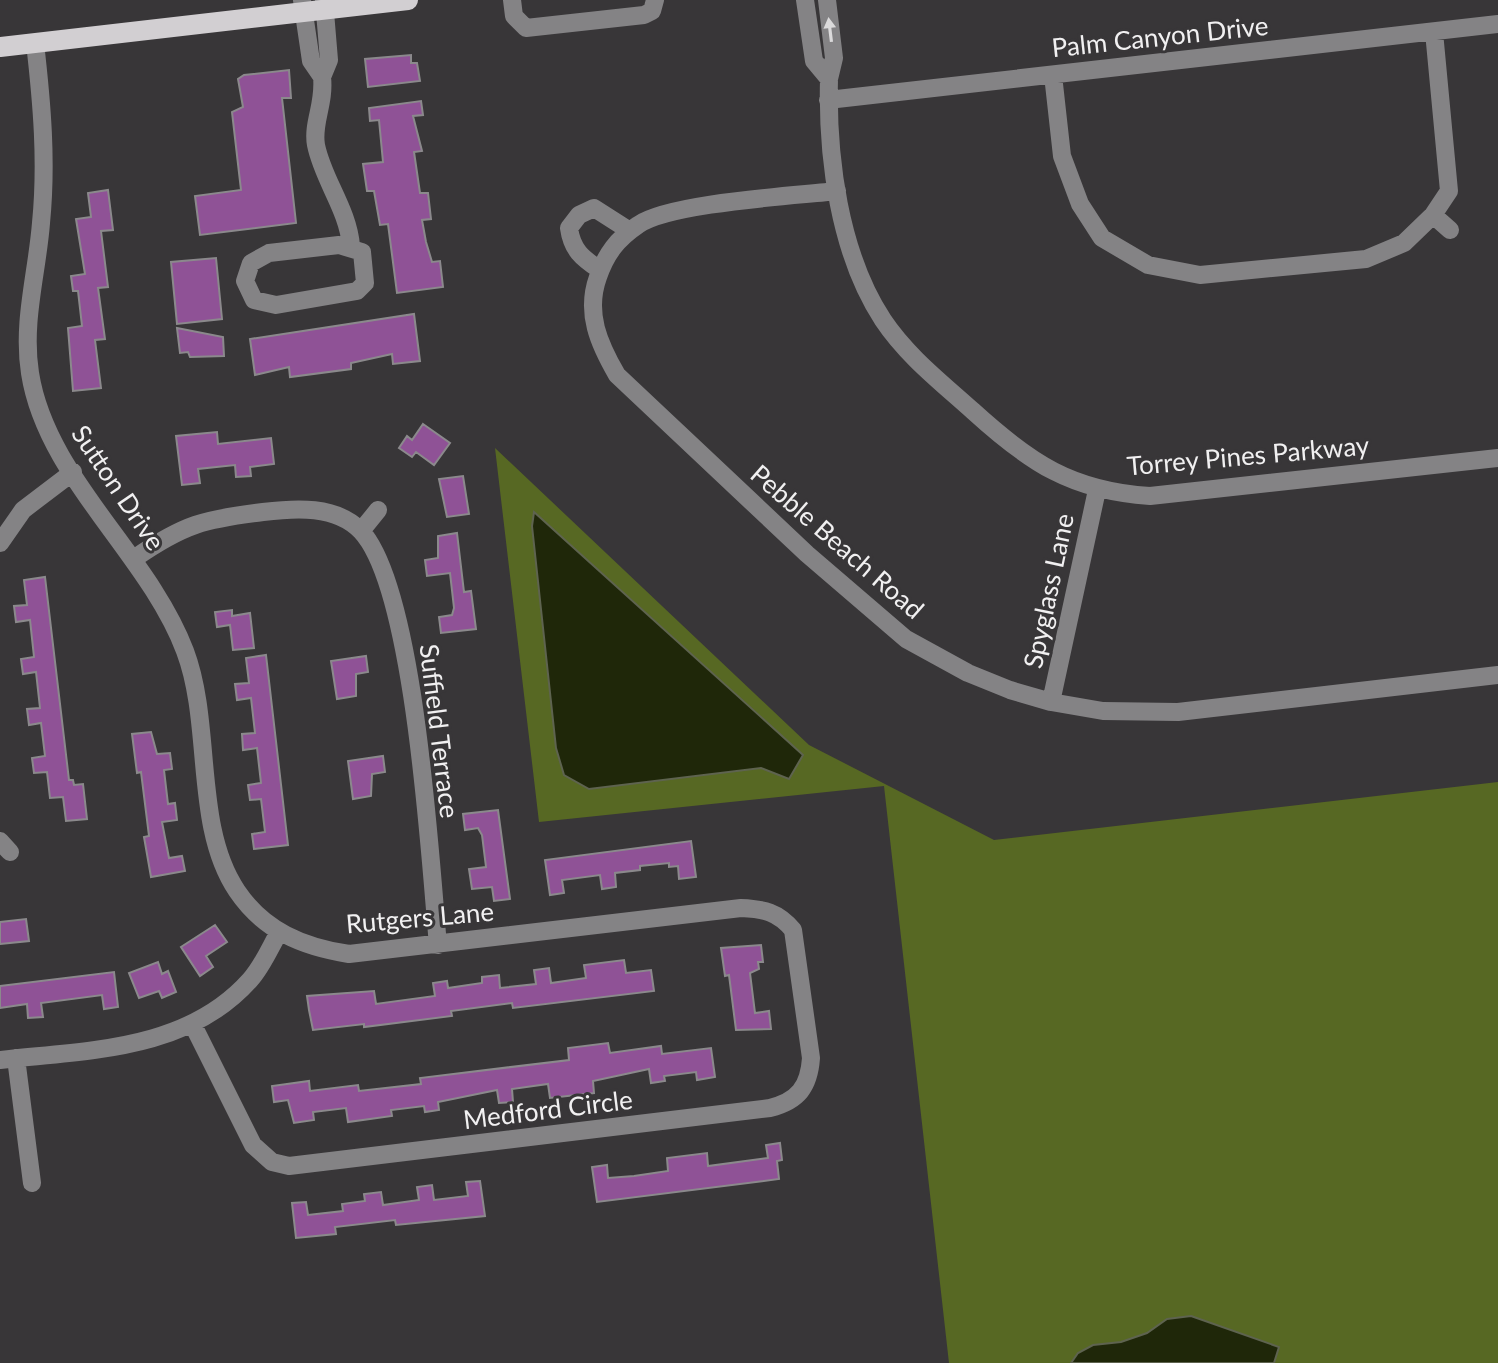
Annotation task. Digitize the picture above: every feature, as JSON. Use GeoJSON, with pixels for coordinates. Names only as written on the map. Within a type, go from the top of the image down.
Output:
{"type":"FeatureCollection","features":[{"type":"Feature","properties":{"kind":"main road"},"geometry":{"type":"LineString","coordinates":[[0,47],[314,6],[408,0]]}},
{"type":"Feature","properties":{"kind":"street"},"geometry":{"type":"LineString","coordinates":[[512,0],[514,16],[526,28],[644,15],[652,11],[655,0]]}},
{"type":"Feature","properties":{"kind":"street","name":"Torrey Pines Parkway"},"geometry":{"type":"LineString","coordinates":[[805,0],[814,61],[829,79]]}},
{"type":"Feature","properties":{"kind":"street","name":"Torrey Pines Parkway"},"geometry":{"type":"LineString","coordinates":[[827,0],[834,58],[828,100],[837,191],[861,273],[883,320],[918,361],[1010,445],[1052,473],[1097,490],[1150,496],[1498,458]]}},
{"type":"Feature","properties":{"kind":"street"},"geometry":{"type":"LineString","coordinates":[[314,6],[329,60],[322,77],[324,98],[316,123],[316,145],[349,226],[351,246]]}},
{"type":"Feature","properties":{"kind":"street","name":"Palm Canyon Drive"},"geometry":{"type":"LineString","coordinates":[[828,100],[1498,24]]}},
{"type":"Feature","properties":{"kind":"street"},"geometry":{"type":"LineString","coordinates":[[1053,75],[1062,156],[1080,204],[1102,238],[1148,265],[1200,275],[1366,259],[1404,243],[1433,215],[1449,191],[1434,32]]}},
{"type":"Feature","properties":{"kind":"street","name":"Sutton Drive"},"geometry":{"type":"LineString","coordinates":[[35,43],[43,110],[44,182],[29,309],[28,355],[40,409],[58,451],[158,593],[186,652],[199,707],[215,837],[225,868],[248,906],[279,932]]}},
{"type":"Feature","properties":{"kind":"street","name":"Pebble Beach Road"},"geometry":{"type":"LineString","coordinates":[[837,191],[670,212],[639,223],[607,251],[594,287],[596,339],[617,375],[651,408],[807,554],[906,639],[968,673],[1051,702],[1103,711],[1178,712],[1498,675]]}},
{"type":"Feature","properties":{"kind":"street"},"geometry":{"type":"LineString","coordinates":[[600,270],[583,259],[571,244],[569,228],[579,215],[594,208],[630,231]]}},
{"type":"Feature","properties":{"kind":"street"},"geometry":{"type":"LineString","coordinates":[[1433,215],[1450,230]]}},
{"type":"Feature","properties":{"kind":"street"},"geometry":{"type":"LineString","coordinates":[[351,246],[362,252],[365,283],[345,296],[276,305],[254,300],[245,281],[251,263],[269,253],[351,246]]}},
{"type":"Feature","properties":{"kind":"street"},"geometry":{"type":"LineString","coordinates":[[0,543],[23,510],[73,472]]}},
{"type":"Feature","properties":{"kind":"street","name":"Spyglass Lane"},"geometry":{"type":"LineString","coordinates":[[1051,702],[1097,490]]}},
{"type":"Feature","properties":{"kind":"street"},"geometry":{"type":"LineString","coordinates":[[135,558],[194,522],[278,510],[314,510],[338,518],[361,531],[378,510]]}},
{"type":"Feature","properties":{"kind":"street","name":"Suffield Terrace"},"geometry":{"type":"LineString","coordinates":[[361,531],[382,572],[402,639],[411,690],[438,945]]}},
{"type":"Feature","properties":{"kind":"street","name":"Rutgers Lane"},"geometry":{"type":"LineString","coordinates":[[279,932],[312,948],[349,954],[741,908],[764,909],[781,916]]}},
{"type":"Feature","properties":{"kind":"street","name":"Medford Circle"},"geometry":{"type":"LineString","coordinates":[[193,1025],[253,1145],[272,1162],[289,1166],[770,1108],[786,1104],[802,1092],[809,1077],[811,1058],[798,947],[793,930],[781,916]]}},
{"type":"Feature","properties":{"kind":"street"},"geometry":{"type":"LineString","coordinates":[[32,1183],[8,1059],[143,1042],[193,1025],[221,1009],[253,978],[279,932]]}},
{"type":"Feature","properties":{"kind":"green space"},"geometry":{"type":"Polygon","coordinates":[[[495,448],[809,745],[994,840],[1498,782],[1498,1363],[949,1363],[884,786],[539,822],[495,448]]]}},
{"type":"Feature","properties":{"kind":"shaded area"},"geometry":{"type":"Polygon","coordinates":[[[534,512],[803,755],[789,779],[761,768],[589,789],[564,775],[556,748],[532,526],[534,512]]]}},
{"type":"Feature","properties":{"kind":"shaded area"},"geometry":{"type":"Polygon","coordinates":[[[1191,1316],[1279,1347],[1274,1363],[1071,1363],[1078,1353],[1093,1345],[1121,1342],[1147,1333],[1167,1319],[1191,1316]]]}},
{"type":"Feature","properties":{"kind":"building"},"geometry":{"type":"Polygon","coordinates":[[[411,55],[411,63],[417,63],[420,81],[368,87],[365,59],[411,55]]]}},
{"type":"Feature","properties":{"kind":"building"},"geometry":{"type":"Polygon","coordinates":[[[289,70],[291,98],[282,98],[296,223],[200,235],[195,196],[241,190],[232,112],[243,107],[238,79],[244,75],[289,70]]]}},
{"type":"Feature","properties":{"kind":"building"},"geometry":{"type":"Polygon","coordinates":[[[421,101],[423,115],[413,116],[422,151],[414,152],[420,193],[428,193],[431,219],[422,220],[432,262],[440,261],[443,287],[397,293],[388,224],[380,225],[374,191],[367,191],[363,164],[383,162],[379,120],[370,121],[369,108],[421,101]]]}},
{"type":"Feature","properties":{"kind":"building"},"geometry":{"type":"Polygon","coordinates":[[[108,190],[113,230],[101,231],[108,287],[98,288],[105,339],[95,340],[101,388],[73,391],[68,328],[82,326],[78,291],[73,291],[71,276],[85,274],[76,219],[91,217],[88,193],[108,190]]]}},
{"type":"Feature","properties":{"kind":"building"},"geometry":{"type":"Polygon","coordinates":[[[216,258],[222,319],[177,324],[171,262],[216,258]]]}},
{"type":"Feature","properties":{"kind":"building"},"geometry":{"type":"Polygon","coordinates":[[[414,314],[420,361],[393,364],[392,354],[351,363],[351,369],[290,377],[289,367],[255,375],[250,339],[414,314]]]}},
{"type":"Feature","properties":{"kind":"building"},"geometry":{"type":"Polygon","coordinates":[[[177,328],[223,337],[224,356],[190,357],[188,352],[180,353],[177,328]]]}},
{"type":"Feature","properties":{"kind":"building"},"geometry":{"type":"Polygon","coordinates":[[[423,424],[450,443],[434,465],[416,452],[412,457],[399,448],[407,436],[412,440],[423,424]]]}},
{"type":"Feature","properties":{"kind":"building"},"geometry":{"type":"Polygon","coordinates":[[[217,432],[218,444],[271,438],[274,464],[250,467],[251,476],[236,477],[235,465],[198,469],[200,483],[182,485],[176,436],[217,432]]]}},
{"type":"Feature","properties":{"kind":"building"},"geometry":{"type":"Polygon","coordinates":[[[463,476],[469,514],[447,517],[439,479],[463,476]]]}},
{"type":"Feature","properties":{"kind":"building"},"geometry":{"type":"Polygon","coordinates":[[[457,533],[464,592],[471,591],[476,629],[441,633],[439,617],[452,615],[454,608],[450,573],[427,576],[425,560],[438,558],[438,536],[457,533]]]}},
{"type":"Feature","properties":{"kind":"building"},"geometry":{"type":"Polygon","coordinates":[[[45,577],[69,780],[73,780],[74,785],[83,784],[87,819],[66,821],[63,797],[50,798],[47,772],[34,773],[32,758],[45,756],[41,723],[29,725],[27,709],[40,708],[36,672],[23,674],[21,659],[34,657],[30,620],[16,622],[14,606],[27,605],[24,580],[45,577]]]}},
{"type":"Feature","properties":{"kind":"building"},"geometry":{"type":"Polygon","coordinates":[[[232,610],[232,616],[250,613],[254,648],[233,650],[230,625],[217,627],[215,612],[232,610]]]}},
{"type":"Feature","properties":{"kind":"building"},"geometry":{"type":"Polygon","coordinates":[[[266,655],[288,845],[254,849],[252,834],[265,832],[261,799],[250,800],[248,785],[261,783],[257,748],[243,750],[242,734],[255,733],[251,698],[237,700],[235,684],[249,683],[246,658],[266,655]]]}},
{"type":"Feature","properties":{"kind":"building"},"geometry":{"type":"Polygon","coordinates":[[[366,656],[368,672],[356,674],[356,696],[337,699],[331,661],[366,656]]]}},
{"type":"Feature","properties":{"kind":"building"},"geometry":{"type":"Polygon","coordinates":[[[151,732],[157,754],[170,753],[172,769],[164,770],[168,804],[175,803],[177,820],[162,822],[169,858],[182,856],[185,871],[151,877],[144,837],[149,836],[141,772],[137,773],[132,734],[151,732]]]}},
{"type":"Feature","properties":{"kind":"building"},"geometry":{"type":"Polygon","coordinates":[[[383,756],[385,772],[372,774],[371,796],[353,799],[348,761],[383,756]]]}},
{"type":"Feature","properties":{"kind":"building"},"geometry":{"type":"Polygon","coordinates":[[[498,810],[510,899],[494,901],[492,887],[472,889],[469,869],[486,867],[482,835],[478,828],[465,830],[463,814],[498,810]]]}},
{"type":"Feature","properties":{"kind":"building"},"geometry":{"type":"Polygon","coordinates":[[[691,841],[696,877],[679,879],[678,866],[669,867],[669,863],[640,866],[640,870],[615,873],[616,887],[602,889],[600,875],[562,880],[564,893],[550,895],[545,860],[691,841]]]}},
{"type":"Feature","properties":{"kind":"building"},"geometry":{"type":"Polygon","coordinates":[[[26,919],[29,941],[0,944],[0,922],[26,919]]]}},
{"type":"Feature","properties":{"kind":"building"},"geometry":{"type":"Polygon","coordinates":[[[215,925],[227,942],[206,956],[213,967],[200,976],[181,947],[215,925]]]}},
{"type":"Feature","properties":{"kind":"building"},"geometry":{"type":"Polygon","coordinates":[[[761,945],[763,962],[758,962],[759,969],[750,973],[755,1013],[769,1011],[771,1029],[736,1030],[729,975],[725,976],[721,948],[761,945]]]}},
{"type":"Feature","properties":{"kind":"building"},"geometry":{"type":"Polygon","coordinates":[[[624,960],[626,973],[651,970],[654,991],[513,1008],[512,1003],[451,1011],[452,1016],[313,1030],[307,996],[374,991],[376,1004],[435,996],[433,983],[447,981],[448,988],[482,983],[482,977],[499,975],[500,988],[536,984],[534,970],[549,968],[551,983],[586,978],[584,965],[624,960]]]}},
{"type":"Feature","properties":{"kind":"building"},"geometry":{"type":"Polygon","coordinates":[[[158,962],[162,974],[168,971],[176,992],[162,998],[159,991],[139,998],[129,973],[158,962]]]}},
{"type":"Feature","properties":{"kind":"building"},"geometry":{"type":"Polygon","coordinates":[[[114,972],[118,1007],[104,1009],[102,995],[41,1003],[43,1017],[28,1018],[27,1004],[0,1008],[0,986],[114,972]]]}},
{"type":"Feature","properties":{"kind":"building"},"geometry":{"type":"Polygon","coordinates":[[[608,1043],[610,1053],[661,1046],[662,1054],[711,1048],[715,1077],[697,1080],[696,1072],[664,1076],[665,1081],[651,1083],[649,1069],[593,1081],[594,1093],[550,1098],[548,1084],[512,1089],[513,1102],[499,1103],[497,1090],[438,1102],[439,1110],[425,1112],[424,1106],[391,1110],[392,1116],[348,1122],[346,1108],[313,1112],[314,1120],[294,1123],[288,1100],[274,1102],[272,1086],[309,1081],[310,1091],[358,1085],[359,1091],[421,1084],[420,1078],[569,1060],[568,1048],[608,1043]]]}},
{"type":"Feature","properties":{"kind":"building"},"geometry":{"type":"Polygon","coordinates":[[[780,1143],[782,1160],[777,1161],[779,1179],[597,1202],[592,1167],[607,1165],[608,1178],[634,1176],[668,1171],[667,1158],[707,1153],[708,1166],[768,1158],[766,1145],[780,1143]]]}},
{"type":"Feature","properties":{"kind":"building"},"geometry":{"type":"Polygon","coordinates":[[[480,1181],[485,1216],[396,1225],[395,1220],[335,1227],[336,1234],[296,1238],[292,1203],[306,1202],[308,1215],[343,1211],[342,1204],[365,1201],[364,1194],[381,1192],[383,1205],[419,1200],[417,1187],[432,1185],[434,1200],[468,1196],[466,1182],[480,1181]]]}}]}
